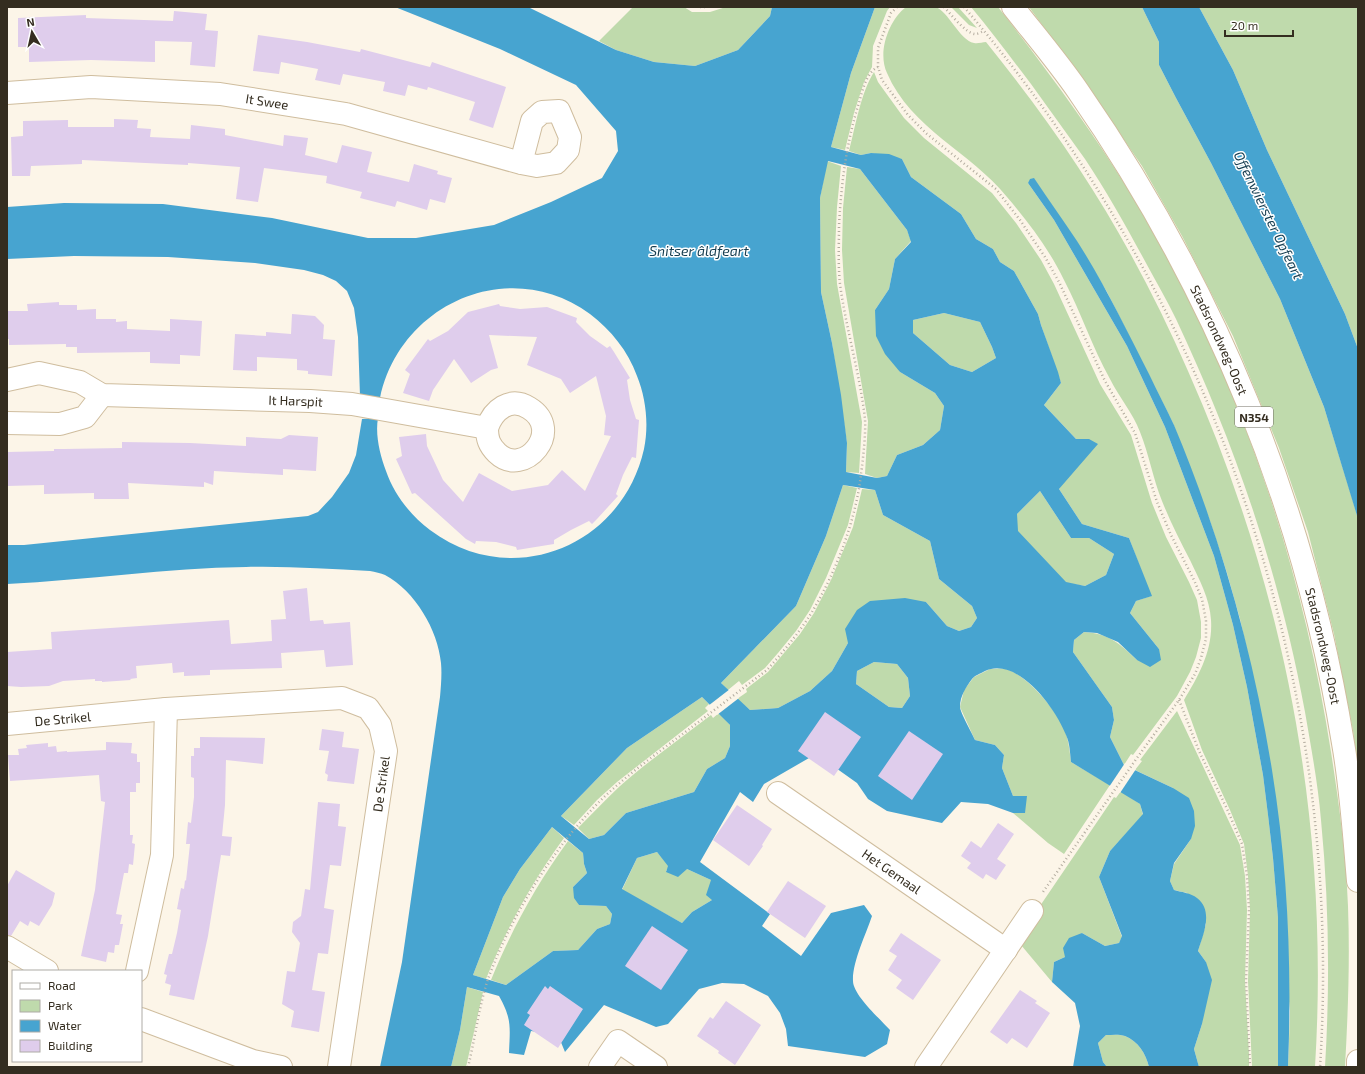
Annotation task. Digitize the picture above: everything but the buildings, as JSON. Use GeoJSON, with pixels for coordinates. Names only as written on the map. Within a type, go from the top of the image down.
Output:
{"type":"FeatureCollection","features":[{"type":"Feature","properties":{"kind":"street","name":"Stadsrondweg-Oost"},"geometry":{"type":"LineString","coordinates":[[1013,7],[1077,90],[1125,163],[1170,238],[1195,284],[1254,418],[1293,529],[1321,631],[1343,744],[1353,822],[1358,881]]}},
{"type":"Feature","properties":{"kind":"street","name":"It Swee"},"geometry":{"type":"LineString","coordinates":[[7,93],[91,87],[220,94],[346,114],[521,163]]}},
{"type":"Feature","properties":{"kind":"street","name":"It Harspit"},"geometry":{"type":"LineString","coordinates":[[7,380],[39,374],[80,382],[102,395],[310,401],[352,404],[487,428]]}},
{"type":"Feature","properties":{"kind":"street"},"geometry":{"type":"LineString","coordinates":[[7,423],[60,424],[85,417],[102,395]]}},
{"type":"Feature","properties":{"kind":"street","name":"De Strikel"},"geometry":{"type":"LineString","coordinates":[[7,724],[166,709],[342,698],[368,708],[380,725],[386,750],[340,1067]]}},
{"type":"Feature","properties":{"kind":"street"},"geometry":{"type":"LineString","coordinates":[[137,970],[162,855],[166,709]]}},
{"type":"Feature","properties":{"kind":"street","name":"Het Gemaal"},"geometry":{"type":"LineString","coordinates":[[778,794],[1006,950]]}},
{"type":"Feature","properties":{"kind":"street"},"geometry":{"type":"LineString","coordinates":[[926,1067],[1032,911]]}},
{"type":"Feature","properties":{"kind":"street"},"geometry":{"type":"LineString","coordinates":[[7,947],[45,970]]}},
{"type":"Feature","properties":{"kind":"street"},"geometry":{"type":"LineString","coordinates":[[142,1019],[253,1061],[281,1067]]}},
{"type":"Feature","properties":{"kind":"street"},"geometry":{"type":"LineString","coordinates":[[600,1067],[618,1041],[656,1067]]}},
{"type":"Feature","properties":{"kind":"street"},"geometry":{"type":"LineString","coordinates":[[1358,1060],[1358,1067]]}},
{"type":"Feature","properties":{"kind":"path"},"geometry":{"type":"LineString","coordinates":[[700,7],[706,7]]}},
{"type":"Feature","properties":{"kind":"path"},"geometry":{"type":"LineString","coordinates":[[897,7],[891,13],[878,48],[878,67],[882,80],[908,115],[927,134],[996,189],[1020,220],[1045,257],[1059,282],[1105,381],[1135,433],[1157,502],[1202,599],[1206,621],[1206,639],[1195,674],[1179,700],[1035,904],[1032,911]]}},
{"type":"Feature","properties":{"kind":"path"},"geometry":{"type":"LineString","coordinates":[[944,7],[972,33],[977,34],[984,31]]}},
{"type":"Feature","properties":{"kind":"path"},"geometry":{"type":"LineString","coordinates":[[964,7],[984,31],[1082,163],[1142,265],[1170,319],[1214,416],[1251,520],[1265,563],[1285,639],[1295,684],[1312,791],[1321,874],[1323,1009],[1320,1067]]}},
{"type":"Feature","properties":{"kind":"path"},"geometry":{"type":"LineString","coordinates":[[468,1067],[488,979],[521,909],[535,884],[565,840],[576,826],[618,784],[767,670],[812,612],[829,579],[851,526],[861,474],[865,421],[840,284],[838,250],[840,215],[844,166],[856,114],[866,83],[872,71],[878,67]]}},
{"type":"Feature","properties":{"kind":"path"},"geometry":{"type":"LineString","coordinates":[[1179,700],[1199,751],[1242,844],[1247,876],[1249,910],[1246,981],[1250,1067]]}},
{"type":"Feature","properties":{"kind":"green space"},"geometry":{"type":"Polygon","coordinates":[[[924,6],[940,9],[963,37],[976,43],[986,42],[1056,135],[1109,216],[1138,267],[1164,318],[1188,371],[1222,454],[1251,539],[1275,625],[1294,711],[1307,799],[1315,887],[1318,977],[1315,1067],[1288,1067],[1290,1011],[1259,703],[1240,619],[1227,573],[1210,521],[1173,423],[1107,292],[1077,242],[1034,179],[1028,183],[1054,220],[1127,346],[1165,427],[1214,556],[1233,625],[1247,687],[1263,775],[1273,858],[1278,918],[1278,1067],[1252,1067],[1248,981],[1250,910],[1244,844],[1202,750],[1184,700],[1200,672],[1210,642],[1211,620],[1209,604],[1204,589],[1162,501],[1137,425],[1104,367],[1070,292],[1052,258],[1031,227],[1007,197],[992,181],[926,125],[911,110],[898,93],[887,73],[883,56],[886,37],[894,20],[906,7],[924,6]]]}},
{"type":"Feature","properties":{"kind":"green space"},"geometry":{"type":"Polygon","coordinates":[[[633,7],[684,7],[692,12],[710,12],[726,7],[772,7],[770,16],[738,50],[695,66],[654,62],[616,50],[599,41],[633,7]]]}},
{"type":"Feature","properties":{"kind":"green space"},"geometry":{"type":"Polygon","coordinates":[[[875,7],[890,7],[873,46],[872,67],[864,82],[854,113],[845,150],[831,147],[851,73],[875,7]]]}},
{"type":"Feature","properties":{"kind":"green space"},"geometry":{"type":"Polygon","coordinates":[[[951,7],[958,7],[977,28],[969,25],[951,7]]]}},
{"type":"Feature","properties":{"kind":"green space"},"geometry":{"type":"Polygon","coordinates":[[[971,7],[998,7],[1067,99],[1131,194],[1168,258],[1201,325],[1232,393],[1258,463],[1282,534],[1302,606],[1318,679],[1337,790],[1344,848],[1348,906],[1349,946],[1345,1067],[1325,1067],[1328,1005],[1326,882],[1320,806],[1305,712],[1283,610],[1269,560],[1236,462],[1218,414],[1176,319],[1117,210],[1085,159],[1031,84],[971,7]]]}},
{"type":"Feature","properties":{"kind":"green space"},"geometry":{"type":"Polygon","coordinates":[[[1029,7],[1142,7],[1159,42],[1159,65],[1280,299],[1324,407],[1358,519],[1358,771],[1353,731],[1334,634],[1308,532],[1279,448],[1233,336],[1182,236],[1142,166],[1091,92],[1029,7]]]}},
{"type":"Feature","properties":{"kind":"green space"},"geometry":{"type":"Polygon","coordinates":[[[1199,7],[1358,7],[1358,349],[1345,314],[1267,150],[1233,70],[1199,7]]]}},
{"type":"Feature","properties":{"kind":"green space"},"geometry":{"type":"Polygon","coordinates":[[[874,72],[878,82],[904,118],[924,138],[992,193],[1016,223],[1041,260],[1054,284],[1100,384],[1131,435],[1152,503],[1166,537],[1197,600],[1201,622],[1201,638],[1190,672],[1177,696],[1124,765],[1110,737],[1114,720],[1112,707],[1073,652],[1074,640],[1084,632],[1101,635],[1114,640],[1137,660],[1159,649],[1130,613],[1136,601],[1151,596],[1129,538],[1082,524],[1059,489],[1089,439],[1076,439],[1044,405],[1061,383],[1038,314],[1014,271],[1000,262],[993,249],[976,239],[961,214],[911,177],[902,159],[871,153],[861,155],[849,151],[865,90],[874,72]]]}},
{"type":"Feature","properties":{"kind":"green space"},"geometry":{"type":"Polygon","coordinates":[[[827,161],[841,166],[835,250],[837,284],[862,422],[859,473],[846,472],[847,443],[832,343],[821,292],[820,198],[827,161]]]}},
{"type":"Feature","properties":{"kind":"green space"},"geometry":{"type":"Polygon","coordinates":[[[847,167],[860,169],[907,230],[911,241],[895,259],[889,289],[875,310],[900,372],[935,393],[944,406],[940,430],[923,445],[897,455],[887,476],[877,478],[865,474],[868,421],[844,283],[842,250],[843,208],[847,167]]]}},
{"type":"Feature","properties":{"kind":"green space"},"geometry":{"type":"Polygon","coordinates":[[[944,313],[980,322],[996,358],[972,372],[950,365],[913,333],[913,320],[944,313]]]}},
{"type":"Feature","properties":{"kind":"green space"},"geometry":{"type":"Polygon","coordinates":[[[843,485],[857,488],[848,525],[826,578],[810,610],[796,631],[765,668],[742,685],[739,681],[728,690],[721,683],[796,606],[826,536],[843,485]]]}},
{"type":"Feature","properties":{"kind":"green space"},"geometry":{"type":"Polygon","coordinates":[[[862,489],[875,490],[883,515],[930,541],[939,579],[972,606],[977,618],[971,627],[959,631],[947,626],[926,602],[848,643],[832,671],[810,691],[778,708],[750,710],[737,699],[747,692],[746,689],[768,672],[800,634],[814,613],[831,580],[853,527],[862,489]]]}},
{"type":"Feature","properties":{"kind":"green space"},"geometry":{"type":"Polygon","coordinates":[[[1040,491],[1071,538],[1089,538],[1114,554],[1106,575],[1085,586],[1066,583],[1017,531],[1017,514],[1040,491]]]}},
{"type":"Feature","properties":{"kind":"green space"},"geometry":{"type":"Polygon","coordinates":[[[874,662],[897,664],[908,678],[910,696],[902,708],[889,707],[856,684],[857,671],[874,662]]]}},
{"type":"Feature","properties":{"kind":"green space"},"geometry":{"type":"Polygon","coordinates":[[[990,669],[1006,669],[1024,679],[1034,688],[1043,697],[1064,728],[1068,740],[1071,762],[1110,785],[1064,854],[1048,843],[1013,813],[1025,813],[1013,796],[1002,768],[1004,755],[995,745],[975,740],[960,707],[964,690],[974,677],[990,669]]]}},
{"type":"Feature","properties":{"kind":"green space"},"geometry":{"type":"Polygon","coordinates":[[[702,697],[709,704],[705,708],[708,711],[617,782],[597,800],[574,825],[561,816],[627,748],[702,697]]]}},
{"type":"Feature","properties":{"kind":"green space"},"geometry":{"type":"Polygon","coordinates":[[[1177,711],[1240,845],[1245,876],[1247,910],[1245,981],[1249,1067],[1199,1067],[1194,1049],[1202,1024],[1206,962],[1198,951],[1206,924],[1187,893],[1174,890],[1170,881],[1174,864],[1191,839],[1173,788],[1135,770],[1142,761],[1140,760],[1177,711]]]}},
{"type":"Feature","properties":{"kind":"green space"},"geometry":{"type":"Polygon","coordinates":[[[719,713],[730,725],[730,746],[725,758],[707,769],[694,792],[626,813],[604,835],[589,839],[578,828],[614,792],[641,768],[711,715],[713,718],[719,713]]]}},
{"type":"Feature","properties":{"kind":"green space"},"geometry":{"type":"Polygon","coordinates":[[[1121,791],[1140,804],[1143,815],[1110,851],[1099,877],[1122,937],[1119,943],[1105,946],[1082,933],[1065,957],[1054,962],[1052,982],[1021,945],[1039,912],[1042,903],[1114,797],[1116,798],[1121,791]]]}},
{"type":"Feature","properties":{"kind":"green space"},"geometry":{"type":"Polygon","coordinates":[[[552,827],[564,838],[520,906],[486,979],[473,975],[503,897],[520,869],[552,827]]]}},
{"type":"Feature","properties":{"kind":"green space"},"geometry":{"type":"Polygon","coordinates":[[[568,841],[583,853],[587,873],[573,887],[579,905],[606,906],[612,914],[610,924],[597,929],[578,950],[553,951],[506,985],[491,980],[525,909],[545,874],[568,841]]]}},
{"type":"Feature","properties":{"kind":"green space"},"geometry":{"type":"Polygon","coordinates":[[[657,852],[669,866],[666,871],[687,869],[711,880],[712,900],[692,912],[682,923],[622,890],[637,858],[657,852]]]}},
{"type":"Feature","properties":{"kind":"green space"},"geometry":{"type":"Polygon","coordinates":[[[467,987],[483,992],[466,1067],[451,1067],[460,1030],[467,987]]]}},
{"type":"Feature","properties":{"kind":"green space"},"geometry":{"type":"Polygon","coordinates":[[[1106,1035],[1123,1035],[1130,1038],[1144,1053],[1149,1067],[1107,1067],[1103,1062],[1098,1043],[1106,1035]]]}},
{"type":"Feature","properties":{"kind":"water","name":"Snitser âldfeart"},"geometry":{"type":"Polygon","coordinates":[[[395,7],[528,7],[616,50],[654,62],[695,66],[738,50],[770,16],[772,7],[875,7],[851,73],[831,147],[861,155],[871,153],[889,154],[902,159],[911,177],[961,214],[976,239],[993,249],[1000,262],[1014,271],[1038,314],[1061,383],[1044,405],[1076,439],[1089,439],[1098,444],[1059,489],[1082,524],[1129,538],[1152,596],[1136,601],[1130,613],[1159,649],[1161,660],[1150,667],[1137,660],[1118,642],[1097,633],[1084,632],[1074,640],[1073,652],[1112,707],[1114,720],[1110,737],[1124,765],[1173,788],[1189,798],[1194,811],[1195,826],[1191,839],[1174,863],[1170,881],[1174,890],[1195,896],[1202,903],[1206,916],[1206,923],[1198,951],[1206,962],[1212,980],[1202,1024],[1194,1049],[1199,1067],[1149,1067],[1144,1053],[1130,1038],[1120,1035],[1106,1035],[1098,1043],[1103,1062],[1107,1067],[1073,1067],[1080,1026],[1075,1003],[1052,982],[1054,962],[1065,957],[1063,948],[1069,938],[1082,933],[1105,946],[1119,943],[1122,936],[1099,877],[1110,851],[1143,814],[1140,804],[1071,762],[1070,748],[1067,738],[1061,724],[1045,699],[1022,678],[1010,671],[998,668],[985,671],[973,678],[964,692],[960,707],[975,740],[995,745],[1004,755],[1002,768],[1013,796],[1027,796],[1025,813],[1013,813],[988,804],[961,802],[942,823],[887,811],[868,799],[857,783],[826,761],[809,758],[764,784],[753,802],[740,792],[700,862],[770,914],[762,926],[801,956],[831,913],[864,905],[872,916],[857,957],[853,981],[854,987],[862,1000],[890,1030],[887,1044],[865,1057],[788,1046],[786,1029],[780,1013],[768,996],[744,984],[722,983],[699,989],[668,1024],[656,1027],[604,1005],[565,1052],[558,1035],[531,1031],[524,1055],[509,1053],[510,1036],[508,1017],[499,996],[467,987],[460,1030],[451,1067],[380,1067],[402,962],[441,689],[439,650],[430,625],[415,601],[396,582],[382,574],[370,571],[308,568],[216,568],[7,584],[7,545],[24,545],[308,516],[318,512],[332,497],[349,473],[356,455],[362,419],[378,418],[377,425],[379,445],[389,480],[409,511],[430,530],[462,548],[495,557],[528,557],[559,549],[588,534],[613,512],[632,483],[644,449],[646,440],[646,412],[643,393],[629,358],[612,334],[590,314],[559,297],[526,289],[494,290],[462,298],[434,314],[410,336],[391,365],[380,398],[360,396],[358,337],[354,308],[347,291],[336,281],[323,275],[304,270],[255,263],[168,257],[74,256],[7,259],[7,207],[64,203],[163,204],[272,218],[368,238],[416,238],[494,225],[551,202],[602,178],[618,151],[616,131],[576,85],[500,49],[395,7]],[[828,161],[820,198],[821,292],[841,395],[847,443],[846,472],[877,478],[887,476],[897,455],[923,445],[940,430],[944,406],[935,393],[900,372],[885,354],[876,336],[875,310],[889,289],[895,259],[911,242],[907,230],[860,169],[828,161]],[[944,313],[913,320],[913,333],[950,365],[972,372],[996,358],[980,322],[944,313]],[[843,485],[826,536],[796,606],[721,683],[750,710],[778,708],[810,691],[832,671],[848,643],[845,629],[857,610],[870,601],[905,598],[926,602],[947,626],[959,631],[971,627],[977,618],[972,606],[939,579],[930,541],[883,515],[875,490],[843,485]],[[1040,491],[1017,514],[1018,531],[1066,582],[1085,586],[1106,575],[1114,554],[1089,538],[1071,538],[1040,491]],[[874,662],[857,671],[856,684],[889,707],[902,708],[910,696],[908,678],[897,664],[874,662]],[[702,697],[627,748],[561,816],[589,839],[604,835],[626,813],[694,792],[707,769],[725,758],[730,746],[730,725],[702,697]],[[552,827],[520,869],[503,897],[473,975],[506,985],[553,951],[578,950],[597,929],[610,924],[612,914],[606,906],[579,905],[574,898],[573,887],[587,873],[583,853],[552,827]],[[657,852],[637,858],[622,889],[682,923],[692,912],[712,900],[706,895],[711,880],[687,869],[678,877],[666,872],[668,866],[657,852]]]}},
{"type":"Feature","properties":{"kind":"water","name":"Offenwierster Opfeart"},"geometry":{"type":"Polygon","coordinates":[[[1142,7],[1199,7],[1233,70],[1267,150],[1345,314],[1358,349],[1358,519],[1324,407],[1280,299],[1159,65],[1159,42],[1142,7]]]}},
{"type":"Feature","properties":{"kind":"water"},"geometry":{"type":"Polygon","coordinates":[[[1034,178],[1077,241],[1096,273],[1174,425],[1206,509],[1233,594],[1245,638],[1264,726],[1272,770],[1282,844],[1288,918],[1289,955],[1288,1067],[1278,1067],[1278,918],[1273,858],[1263,775],[1247,687],[1233,625],[1214,556],[1165,427],[1127,346],[1054,220],[1028,183],[1030,179],[1034,178]]]}},
{"type":"Feature","properties":{"kind":"pier"},"geometry":{"type":"Polygon","coordinates":[[[730,689],[739,698],[717,715],[708,706],[730,689]]]}},
{"type":"Feature","properties":{"kind":"pier"},"geometry":{"type":"Polygon","coordinates":[[[1125,763],[1136,769],[1120,793],[1109,787],[1125,763]]]}}]}
